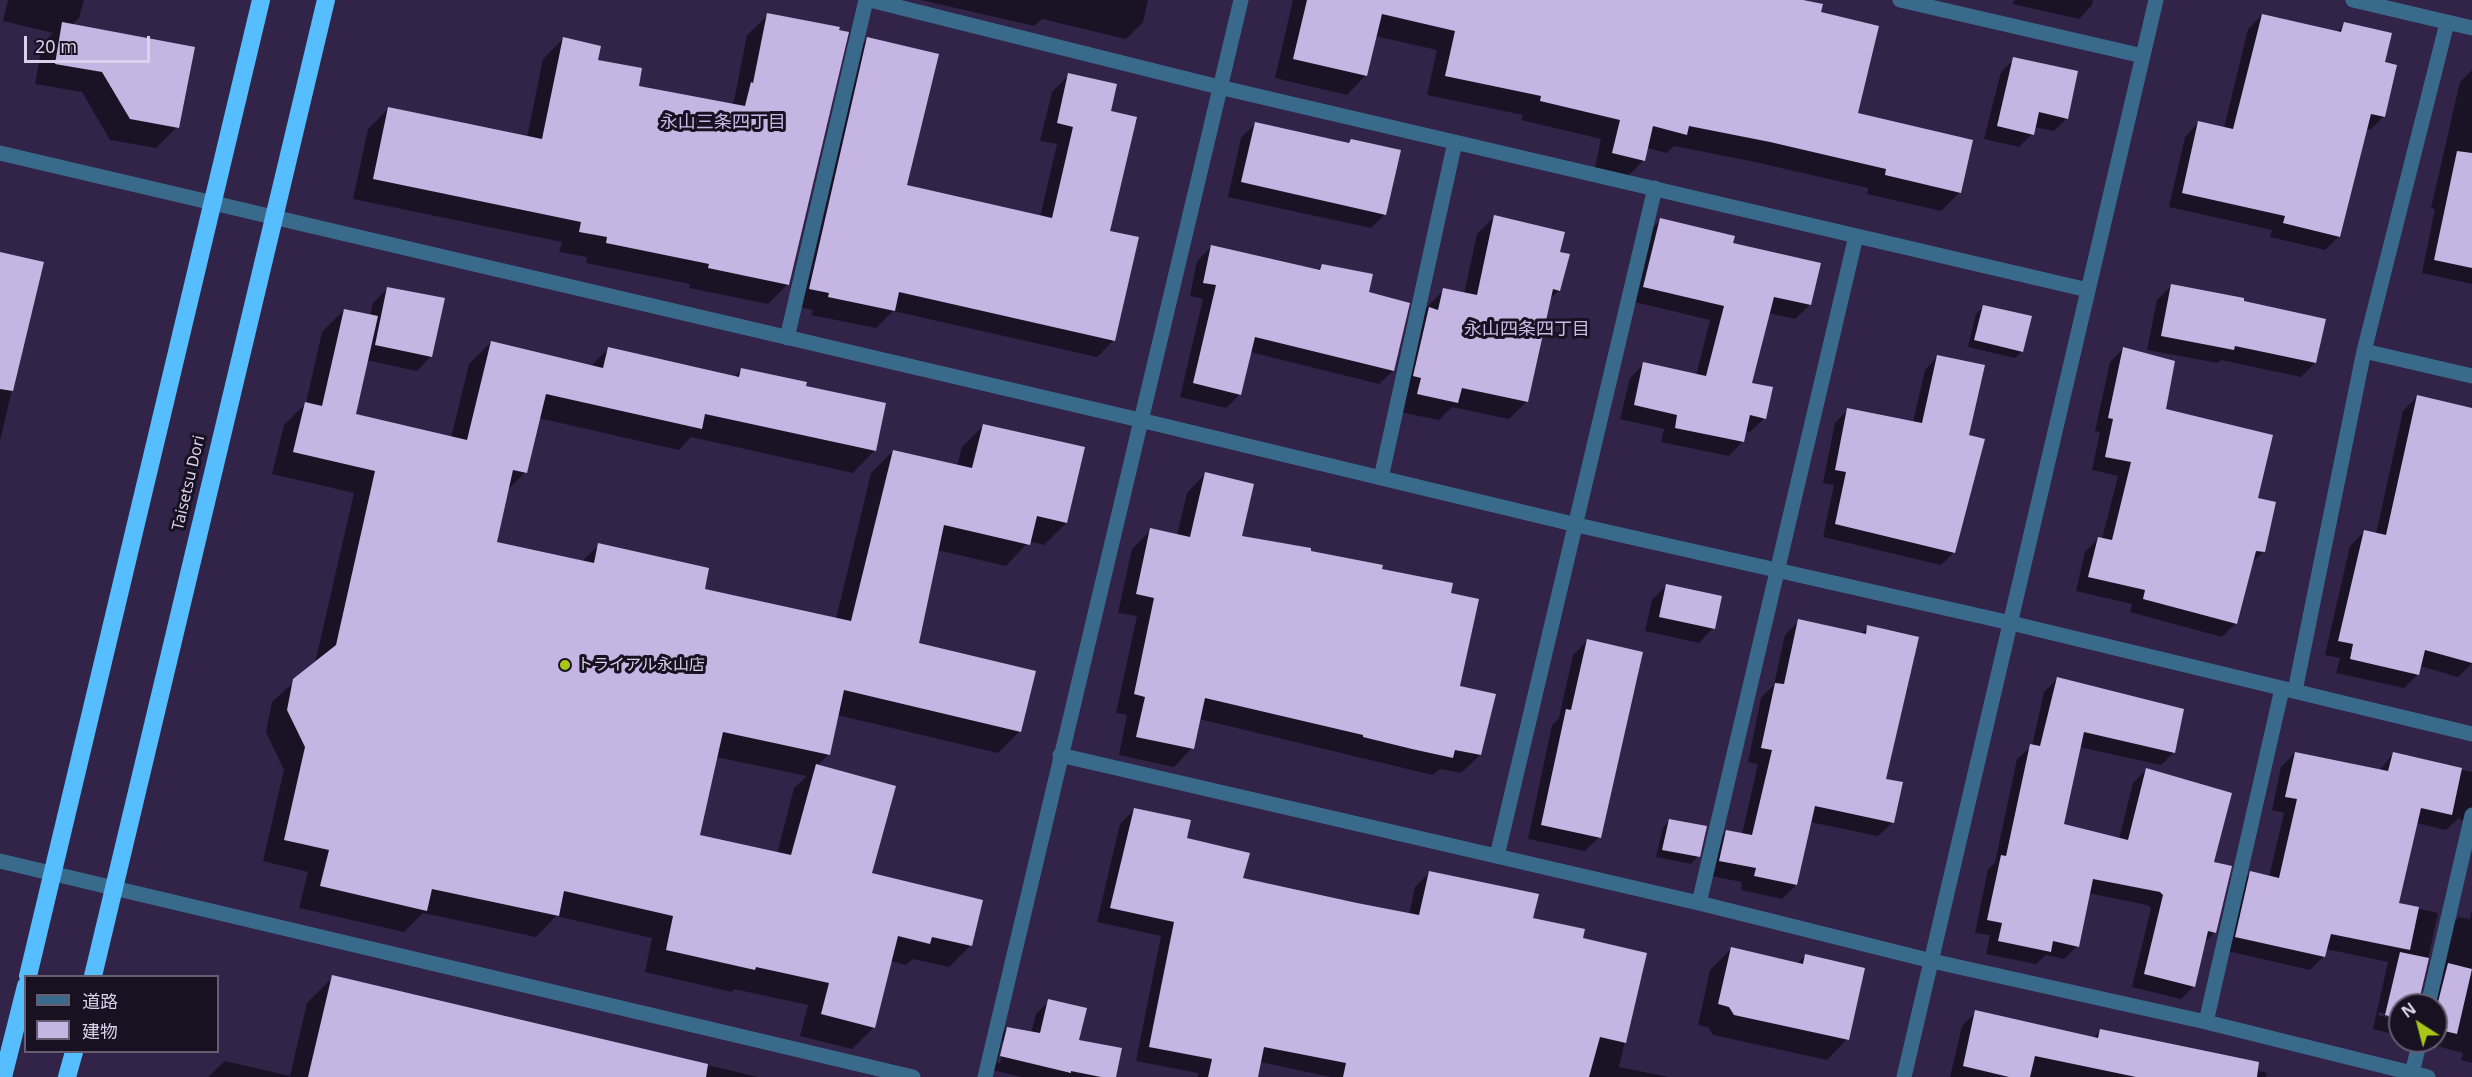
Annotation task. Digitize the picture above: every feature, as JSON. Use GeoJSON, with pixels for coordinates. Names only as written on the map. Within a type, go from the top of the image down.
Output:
{"type":"FeatureCollection","features":[{"type":"Feature","properties":{"kind":"highway"},"geometry":{"type":"LineString","coordinates":[[28,975],[261,0]]}},
{"type":"Feature","properties":{"kind":"highway","name":"Taisetsu Dori"},"geometry":{"type":"LineString","coordinates":[[93,975],[112,887],[326,0]]}},
{"type":"Feature","properties":{"kind":"highway"},"geometry":{"type":"LineString","coordinates":[[3,1077],[24,994]]}},
{"type":"Feature","properties":{"kind":"highway"},"geometry":{"type":"LineString","coordinates":[[67,1077],[74,1053]]}},
{"type":"Feature","properties":{"kind":"street"},"geometry":{"type":"LineString","coordinates":[[787,338],[866,0]]}},
{"type":"Feature","properties":{"kind":"street"},"geometry":{"type":"LineString","coordinates":[[870,0],[1219,87],[2088,290]]}},
{"type":"Feature","properties":{"kind":"street"},"geometry":{"type":"LineString","coordinates":[[985,1077],[1241,0]]}},
{"type":"Feature","properties":{"kind":"street"},"geometry":{"type":"LineString","coordinates":[[1900,0],[2143,56]]}},
{"type":"Feature","properties":{"kind":"street"},"geometry":{"type":"LineString","coordinates":[[1904,1077],[2156,0]]}},
{"type":"Feature","properties":{"kind":"street"},"geometry":{"type":"LineString","coordinates":[[2353,0],[2472,28]]}},
{"type":"Feature","properties":{"kind":"street"},"geometry":{"type":"LineString","coordinates":[[2206,1022],[2288,690],[2364,351],[2447,23]]}},
{"type":"Feature","properties":{"kind":"street"},"geometry":{"type":"LineString","coordinates":[[1381,478],[1455,141]]}},
{"type":"Feature","properties":{"kind":"street"},"geometry":{"type":"LineString","coordinates":[[0,153],[1140,420],[1577,525],[2011,623],[2472,734]]}},
{"type":"Feature","properties":{"kind":"street"},"geometry":{"type":"LineString","coordinates":[[1497,856],[1655,188]]}},
{"type":"Feature","properties":{"kind":"street"},"geometry":{"type":"LineString","coordinates":[[1699,903],[1856,236]]}},
{"type":"Feature","properties":{"kind":"street"},"geometry":{"type":"LineString","coordinates":[[2364,351],[2472,376]]}},
{"type":"Feature","properties":{"kind":"street"},"geometry":{"type":"LineString","coordinates":[[1060,755],[1699,903],[1932,961],[2206,1022],[2428,1077]]}},
{"type":"Feature","properties":{"kind":"street"},"geometry":{"type":"LineString","coordinates":[[2431,993],[2472,815]]}},
{"type":"Feature","properties":{"kind":"street"},"geometry":{"type":"LineString","coordinates":[[0,861],[913,1077]]}},
{"type":"Feature","properties":{"kind":"street"},"geometry":{"type":"LineString","coordinates":[[2412,1073],[2417,1053]]}},
{"type":"Feature","properties":{"kind":"building"},"geometry":{"type":"Polygon","coordinates":[[[1307,0],[1803,0],[1823,4],[1821,12],[1879,26],[1858,113],[1973,140],[1961,193],[1885,175],[1886,169],[1689,126],[1687,135],[1653,126],[1645,161],[1612,153],[1620,120],[1540,101],[1541,96],[1445,76],[1455,31],[1382,14],[1367,76],[1293,59],[1307,0]]]}},
{"type":"Feature","properties":{"kind":"building"},"geometry":{"type":"Polygon","coordinates":[[[767,13],[840,27],[839,30],[849,32],[789,285],[708,268],[709,264],[606,243],[607,237],[579,232],[581,222],[373,179],[388,107],[542,139],[563,37],[601,46],[598,60],[642,68],[639,86],[745,106],[751,82],[753,83],[767,13]]]}},
{"type":"Feature","properties":{"kind":"building"},"geometry":{"type":"Polygon","coordinates":[[[2262,14],[2341,32],[2344,22],[2392,33],[2385,62],[2397,65],[2385,117],[2371,114],[2340,237],[2283,223],[2285,216],[2182,193],[2198,121],[2233,129],[2262,14]]]}},
{"type":"Feature","properties":{"kind":"building"},"geometry":{"type":"Polygon","coordinates":[[[62,22],[195,47],[179,128],[130,119],[102,72],[55,64],[62,22]]]}},
{"type":"Feature","properties":{"kind":"building"},"geometry":{"type":"Polygon","coordinates":[[[867,37],[939,54],[907,185],[1052,218],[1073,127],[1057,123],[1068,73],[1117,84],[1111,111],[1137,117],[1110,231],[1139,237],[1115,341],[899,292],[895,311],[828,297],[829,293],[809,289],[867,37]]]}},
{"type":"Feature","properties":{"kind":"building"},"geometry":{"type":"Polygon","coordinates":[[[2013,57],[2078,71],[2068,119],[2039,112],[2034,135],[1997,126],[2013,57]]]}},
{"type":"Feature","properties":{"kind":"building"},"geometry":{"type":"Polygon","coordinates":[[[1255,122],[1349,143],[1351,139],[1401,150],[1386,215],[1241,182],[1255,122]]]}},
{"type":"Feature","properties":{"kind":"building"},"geometry":{"type":"Polygon","coordinates":[[[2457,151],[2472,153],[2472,268],[2434,260],[2457,151]]]}},
{"type":"Feature","properties":{"kind":"building"},"geometry":{"type":"Polygon","coordinates":[[[1494,215],[1565,232],[1560,252],[1570,254],[1560,291],[1553,289],[1528,402],[1462,388],[1458,403],[1417,394],[1421,378],[1413,376],[1429,307],[1438,310],[1443,288],[1477,295],[1494,215]]]}},
{"type":"Feature","properties":{"kind":"building"},"geometry":{"type":"Polygon","coordinates":[[[1660,218],[1735,236],[1733,243],[1821,263],[1811,305],[1774,297],[1752,383],[1773,387],[1766,419],[1750,415],[1744,442],[1675,428],[1677,415],[1634,405],[1643,362],[1706,376],[1724,306],[1643,287],[1660,218]]]}},
{"type":"Feature","properties":{"kind":"building"},"geometry":{"type":"Polygon","coordinates":[[[1211,245],[1320,270],[1322,264],[1373,274],[1369,292],[1410,303],[1394,371],[1255,337],[1241,395],[1193,383],[1216,285],[1203,283],[1211,245]]]}},
{"type":"Feature","properties":{"kind":"building"},"geometry":{"type":"Polygon","coordinates":[[[0,252],[44,262],[13,391],[0,389],[0,252]]]}},
{"type":"Feature","properties":{"kind":"building"},"geometry":{"type":"Polygon","coordinates":[[[2171,284],[2244,298],[2244,301],[2326,319],[2316,363],[2235,346],[2234,350],[2161,336],[2171,284]]]}},
{"type":"Feature","properties":{"kind":"building"},"geometry":{"type":"Polygon","coordinates":[[[387,287],[445,298],[432,357],[375,345],[387,287]]]}},
{"type":"Feature","properties":{"kind":"building"},"geometry":{"type":"Polygon","coordinates":[[[1983,305],[2032,316],[2023,352],[1974,340],[1983,305]]]}},
{"type":"Feature","properties":{"kind":"building"},"geometry":{"type":"Polygon","coordinates":[[[344,309],[378,316],[356,414],[467,440],[491,341],[603,368],[608,347],[739,377],[741,368],[807,382],[806,386],[886,403],[876,451],[705,414],[702,429],[546,394],[527,473],[513,470],[497,542],[594,563],[598,543],[709,568],[705,589],[851,621],[893,450],[972,468],[983,424],[1085,447],[1067,523],[1037,516],[1030,545],[944,525],[919,643],[1036,671],[1021,732],[844,690],[830,755],[723,732],[700,835],[791,855],[816,764],[896,786],[872,873],[983,900],[972,946],[932,937],[930,944],[898,936],[875,1028],[821,1014],[829,983],[756,967],[755,970],[666,950],[673,916],[564,891],[559,916],[432,889],[427,911],[320,886],[329,850],[284,840],[305,747],[287,710],[293,679],[336,645],[375,471],[293,452],[305,402],[322,406],[344,309]]]}},
{"type":"Feature","properties":{"kind":"building"},"geometry":{"type":"Polygon","coordinates":[[[2123,347],[2175,361],[2166,409],[2273,435],[2258,498],[2276,502],[2265,552],[2256,551],[2237,624],[2143,599],[2145,590],[2088,577],[2098,537],[2112,540],[2131,462],[2105,457],[2113,419],[2108,418],[2123,347]]]}},
{"type":"Feature","properties":{"kind":"building"},"geometry":{"type":"Polygon","coordinates":[[[1937,355],[1985,365],[1969,435],[1985,439],[1955,553],[1835,524],[1846,472],[1835,470],[1847,408],[1922,423],[1937,355]]]}},
{"type":"Feature","properties":{"kind":"building"},"geometry":{"type":"Polygon","coordinates":[[[2417,395],[2472,408],[2472,663],[2425,650],[2419,675],[2350,659],[2353,644],[2338,641],[2364,530],[2386,535],[2417,395]]]}},
{"type":"Feature","properties":{"kind":"building"},"geometry":{"type":"Polygon","coordinates":[[[1205,472],[1254,484],[1242,536],[1311,548],[1311,551],[1383,565],[1382,569],[1453,583],[1451,593],[1479,599],[1460,686],[1496,694],[1481,755],[1455,750],[1453,758],[1205,698],[1194,749],[1136,737],[1145,697],[1134,694],[1154,598],[1136,594],[1150,528],[1190,537],[1205,472]]]}},
{"type":"Feature","properties":{"kind":"building"},"geometry":{"type":"Polygon","coordinates":[[[1666,584],[1722,596],[1715,629],[1659,617],[1666,584]]]}},
{"type":"Feature","properties":{"kind":"building"},"geometry":{"type":"Polygon","coordinates":[[[1798,619],[1866,634],[1867,625],[1919,637],[1886,779],[1903,782],[1894,823],[1815,806],[1797,885],[1754,876],[1756,868],[1719,861],[1726,830],[1752,835],[1772,750],[1761,748],[1775,683],[1784,684],[1798,619]]]}},
{"type":"Feature","properties":{"kind":"building"},"geometry":{"type":"Polygon","coordinates":[[[1587,639],[1643,652],[1601,838],[1541,825],[1566,709],[1571,710],[1587,639]]]}},
{"type":"Feature","properties":{"kind":"building"},"geometry":{"type":"Polygon","coordinates":[[[2057,677],[2184,709],[2175,753],[2084,732],[2064,824],[2128,840],[2146,768],[2232,793],[2214,862],[2232,866],[2216,933],[2208,931],[2195,987],[2144,974],[2163,895],[2160,892],[2093,879],[2079,947],[2053,941],[2051,952],[1998,941],[2002,923],[1987,920],[2001,855],[2006,856],[2030,744],[2040,746],[2057,677]]]}},
{"type":"Feature","properties":{"kind":"building"},"geometry":{"type":"Polygon","coordinates":[[[2295,752],[2388,771],[2393,752],[2462,768],[2452,815],[2421,808],[2399,903],[2419,907],[2410,950],[2331,934],[2325,957],[2235,937],[2250,871],[2279,878],[2297,799],[2285,797],[2295,752]]]}},
{"type":"Feature","properties":{"kind":"building"},"geometry":{"type":"Polygon","coordinates":[[[1134,808],[1191,820],[1187,838],[1250,853],[1243,878],[1357,903],[1419,915],[1429,871],[1539,894],[1533,918],[1585,929],[1583,938],[1647,953],[1626,1043],[1600,1037],[1589,1077],[1343,1077],[1346,1063],[1264,1047],[1258,1077],[1208,1077],[1212,1059],[1149,1047],[1174,922],[1110,908],[1134,808]]]}},
{"type":"Feature","properties":{"kind":"building"},"geometry":{"type":"Polygon","coordinates":[[[1669,819],[1707,826],[1700,857],[1662,850],[1669,819]]]}},
{"type":"Feature","properties":{"kind":"building"},"geometry":{"type":"Polygon","coordinates":[[[1731,947],[1803,964],[1805,954],[1865,968],[1849,1040],[1734,1015],[1729,1007],[1718,1004],[1731,947]]]}},
{"type":"Feature","properties":{"kind":"building"},"geometry":{"type":"Polygon","coordinates":[[[2400,952],[2429,958],[2421,993],[2390,993],[2400,952]]]}},
{"type":"Feature","properties":{"kind":"building"},"geometry":{"type":"Polygon","coordinates":[[[2448,963],[2472,969],[2457,1034],[2448,1032],[2448,993],[2440,993],[2448,963]]]}},
{"type":"Feature","properties":{"kind":"building"},"geometry":{"type":"Polygon","coordinates":[[[332,975],[708,1064],[706,1077],[308,1077],[332,975]]]}},
{"type":"Feature","properties":{"kind":"building"},"geometry":{"type":"Polygon","coordinates":[[[1048,999],[1087,1008],[1079,1040],[1122,1048],[1116,1077],[1101,1077],[1071,1071],[1071,1073],[1000,1056],[1007,1027],[1040,1033],[1048,999]]]}},
{"type":"Feature","properties":{"kind":"building"},"geometry":{"type":"Polygon","coordinates":[[[1975,1010],[2098,1038],[2100,1029],[2259,1062],[2257,1077],[2136,1077],[2035,1056],[2030,1077],[2009,1077],[1963,1066],[1975,1010]]]}},
{"type":"Feature","properties":{"kind":"place","name":"トライアル永山店"},"geometry":{"type":"Point","coordinates":[565,665]}},
{"type":"Feature","properties":{"kind":"district","name":"永山三条四丁目"},"geometry":{"type":"Point","coordinates":[723,123]}},
{"type":"Feature","properties":{"kind":"district","name":"永山四条四丁目"},"geometry":{"type":"Point","coordinates":[1527,330]}}]}
